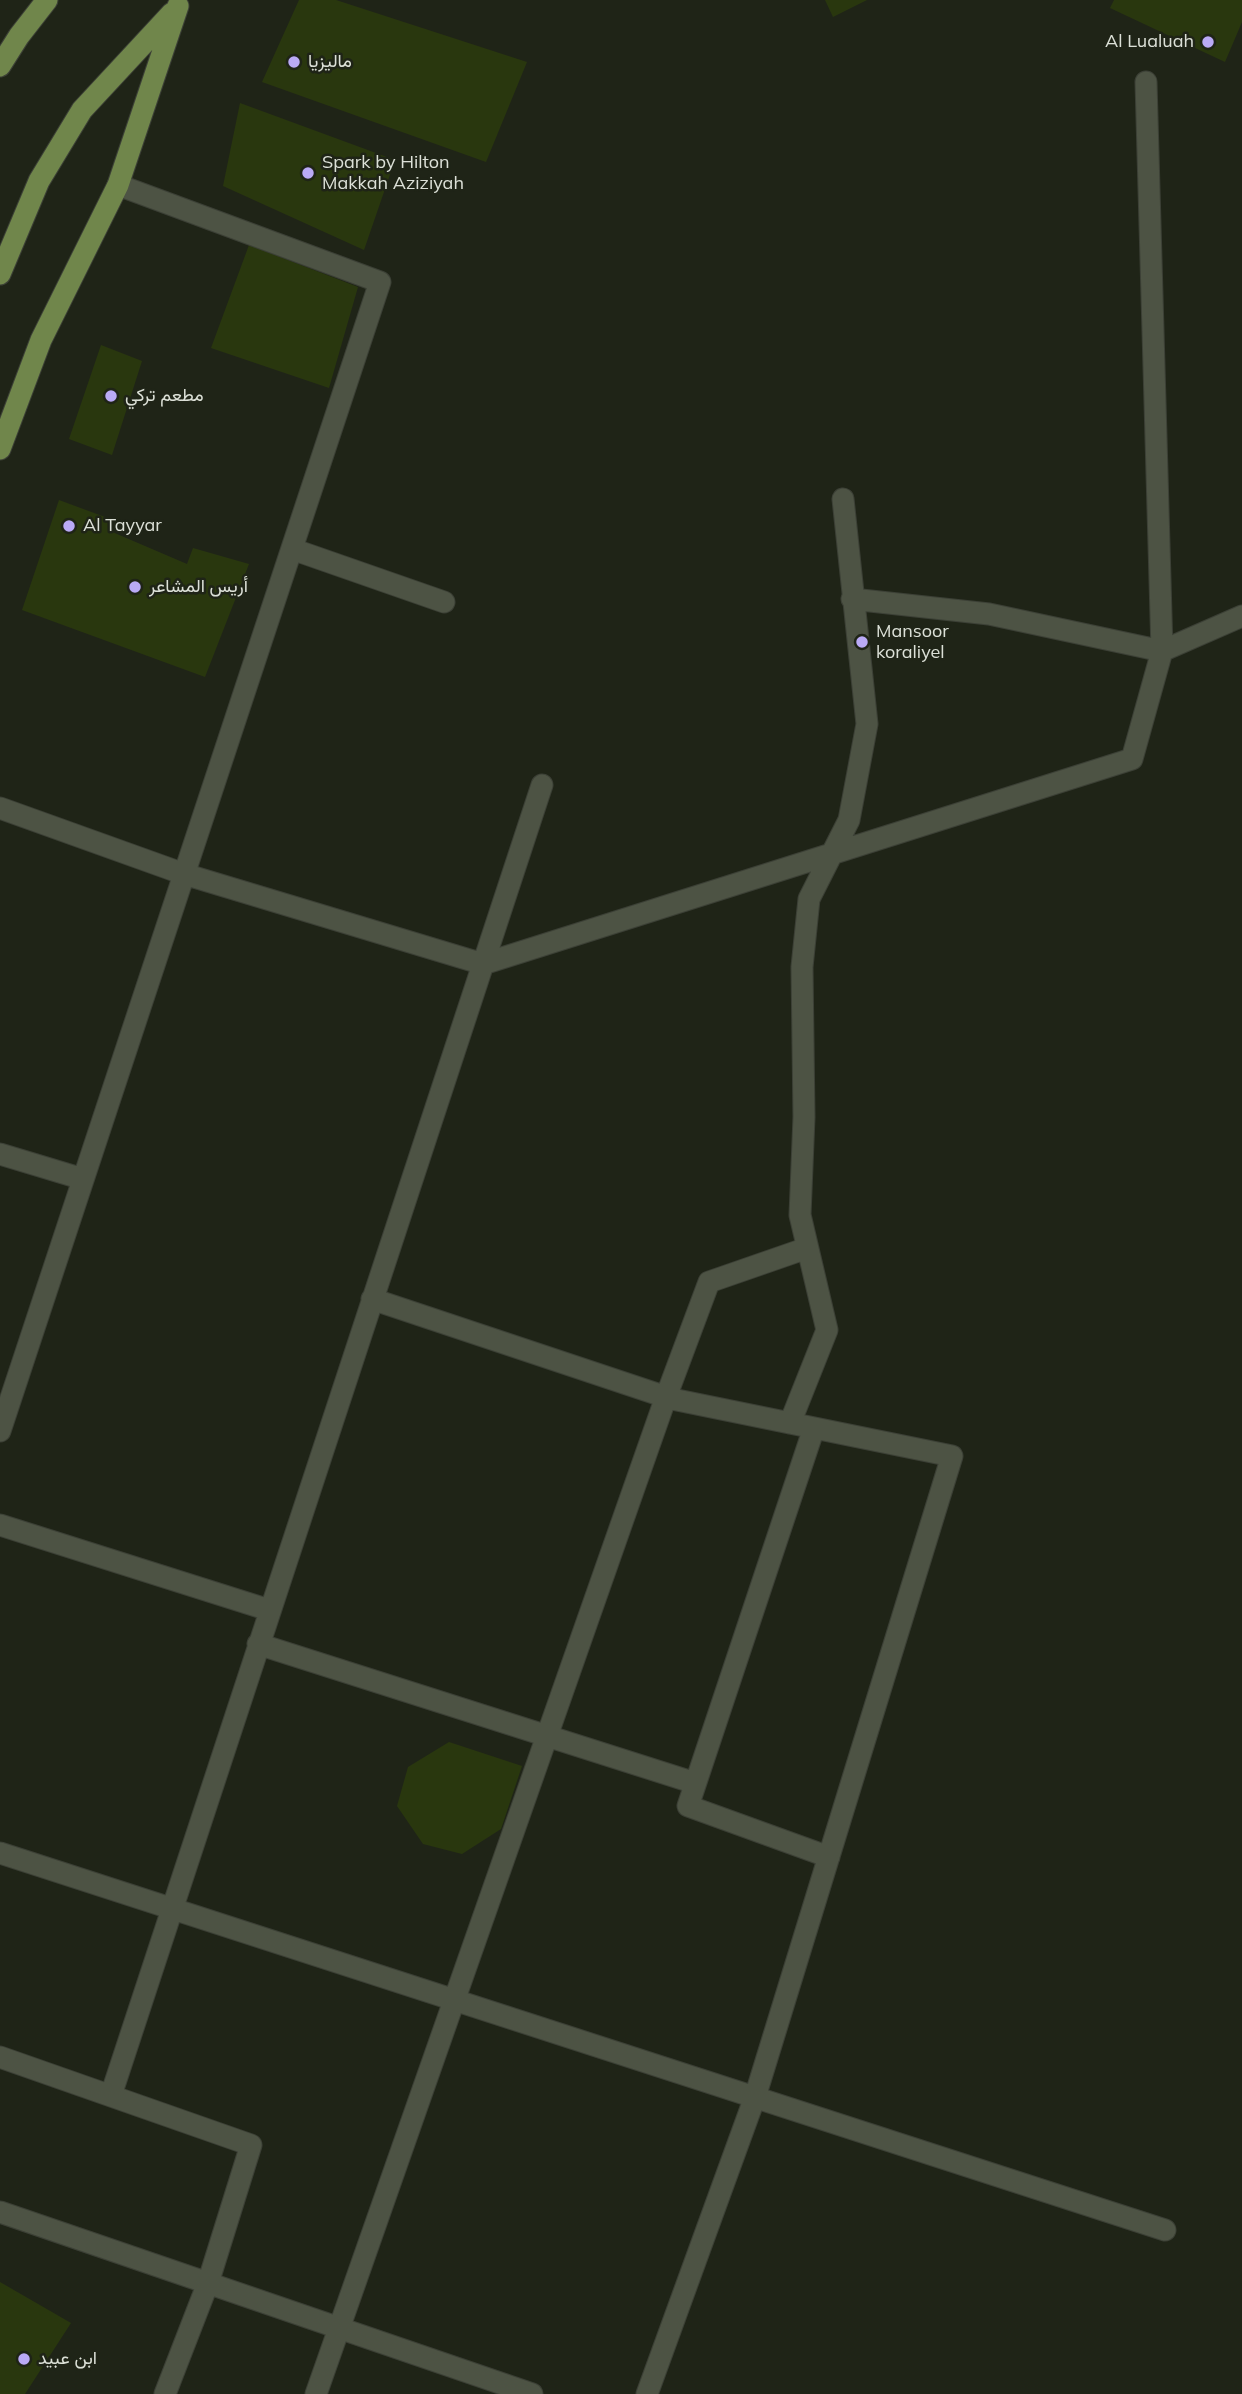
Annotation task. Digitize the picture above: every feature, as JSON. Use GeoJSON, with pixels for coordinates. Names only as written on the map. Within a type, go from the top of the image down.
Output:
{"type":"FeatureCollection","features":[{"type":"Feature","properties":{"kind":"main road"},"geometry":{"type":"LineString","coordinates":[[0,66],[47,0]]}},
{"type":"Feature","properties":{"kind":"main road"},"geometry":{"type":"LineString","coordinates":[[0,449],[41,340],[118,185],[180,3]]}},
{"type":"Feature","properties":{"kind":"main road"},"geometry":{"type":"LineString","coordinates":[[0,274],[6,239],[82,110],[180,3]]}},
{"type":"Feature","properties":{"kind":"street"},"geometry":{"type":"LineString","coordinates":[[0,808],[184,874],[483,964],[1132,759],[1162,651],[1146,82]]}},
{"type":"Feature","properties":{"kind":"street"},"geometry":{"type":"LineString","coordinates":[[0,1431],[380,282],[118,185]]}},
{"type":"Feature","properties":{"kind":"street"},"geometry":{"type":"LineString","coordinates":[[790,1423],[827,1330],[800,1215],[804,1117],[803,967],[809,899],[849,820],[867,724],[843,499]]}},
{"type":"Feature","properties":{"kind":"street"},"geometry":{"type":"LineString","coordinates":[[292,549],[444,602]]}},
{"type":"Feature","properties":{"kind":"street"},"geometry":{"type":"LineString","coordinates":[[852,599],[989,614],[1162,651],[1242,616]]}},
{"type":"Feature","properties":{"kind":"street"},"geometry":{"type":"LineString","coordinates":[[111,2095],[542,785]]}},
{"type":"Feature","properties":{"kind":"street"},"geometry":{"type":"LineString","coordinates":[[0,1154],[83,1180]]}},
{"type":"Feature","properties":{"kind":"street"},"geometry":{"type":"LineString","coordinates":[[316,2394],[666,1397],[709,1282],[807,1248]]}},
{"type":"Feature","properties":{"kind":"street"},"geometry":{"type":"LineString","coordinates":[[372,1299],[666,1397],[952,1456],[755,2097],[648,2394]]}},
{"type":"Feature","properties":{"kind":"street"},"geometry":{"type":"LineString","coordinates":[[814,1428],[688,1806],[829,1857]]}},
{"type":"Feature","properties":{"kind":"street"},"geometry":{"type":"LineString","coordinates":[[0,1525],[269,1610]]}},
{"type":"Feature","properties":{"kind":"street"},"geometry":{"type":"LineString","coordinates":[[258,1643],[695,1783]]}},
{"type":"Feature","properties":{"kind":"street"},"geometry":{"type":"LineString","coordinates":[[0,1853],[1165,2230]]}},
{"type":"Feature","properties":{"kind":"street"},"geometry":{"type":"LineString","coordinates":[[0,2057],[251,2145],[208,2283],[165,2394]]}},
{"type":"Feature","properties":{"kind":"street"},"geometry":{"type":"LineString","coordinates":[[0,2212],[532,2394]]}},
{"type":"Feature","properties":{"kind":"building"},"geometry":{"type":"Polygon","coordinates":[[[299,0],[336,0],[527,62],[486,162],[262,82],[299,0]]]}},
{"type":"Feature","properties":{"kind":"building"},"geometry":{"type":"Polygon","coordinates":[[[825,0],[867,0],[833,17],[825,0]]]}},
{"type":"Feature","properties":{"kind":"building","name":"Al Lualuah"},"geometry":{"type":"Polygon","coordinates":[[[1114,0],[1242,0],[1242,22],[1225,62],[1110,8],[1114,0]]]}},
{"type":"Feature","properties":{"kind":"building","name":"Spark by Hilton Makkah Aziziyah"},"geometry":{"type":"Polygon","coordinates":[[[240,103],[395,160],[364,250],[223,186],[240,103]]]}},
{"type":"Feature","properties":{"kind":"building"},"geometry":{"type":"Polygon","coordinates":[[[249,245],[358,287],[329,388],[211,348],[249,245]]]}},
{"type":"Feature","properties":{"kind":"building"},"geometry":{"type":"Polygon","coordinates":[[[101,345],[142,361],[112,455],[69,439],[101,345]]]}},
{"type":"Feature","properties":{"kind":"building","name":"أريس المشاعر"},"geometry":{"type":"Polygon","coordinates":[[[59,500],[113,520],[110,531],[187,564],[193,548],[249,564],[205,677],[22,610],[59,500]]]}},
{"type":"Feature","properties":{"kind":"building"},"geometry":{"type":"Polygon","coordinates":[[[449,1742],[522,1766],[501,1829],[462,1854],[423,1844],[397,1806],[408,1767],[449,1742]]]}},
{"type":"Feature","properties":{"kind":"building","name":"ابن عبيد"},"geometry":{"type":"Polygon","coordinates":[[[0,2282],[71,2323],[25,2394],[0,2394],[0,2282]]]}},
{"type":"Feature","properties":{"kind":"place","name":"Al Lualuah"},"geometry":{"type":"Point","coordinates":[1208,42]}},
{"type":"Feature","properties":{"kind":"place","name":"ماليزيا"},"geometry":{"type":"Point","coordinates":[294,62]}},
{"type":"Feature","properties":{"kind":"place","name":"Spark by Hilton Makkah Aziziyah"},"geometry":{"type":"Point","coordinates":[308,173]}},
{"type":"Feature","properties":{"kind":"place","name":"مطعم تركي"},"geometry":{"type":"Point","coordinates":[111,396]}},
{"type":"Feature","properties":{"kind":"place","name":"Al Tayyar"},"geometry":{"type":"Point","coordinates":[69,526]}},
{"type":"Feature","properties":{"kind":"place","name":"أريس المشاعر"},"geometry":{"type":"Point","coordinates":[135,587]}},
{"type":"Feature","properties":{"kind":"place","name":"Mansoor koraliyel"},"geometry":{"type":"Point","coordinates":[862,642]}},
{"type":"Feature","properties":{"kind":"place","name":"ابن عبيد"},"geometry":{"type":"Point","coordinates":[24,2359]}}]}
